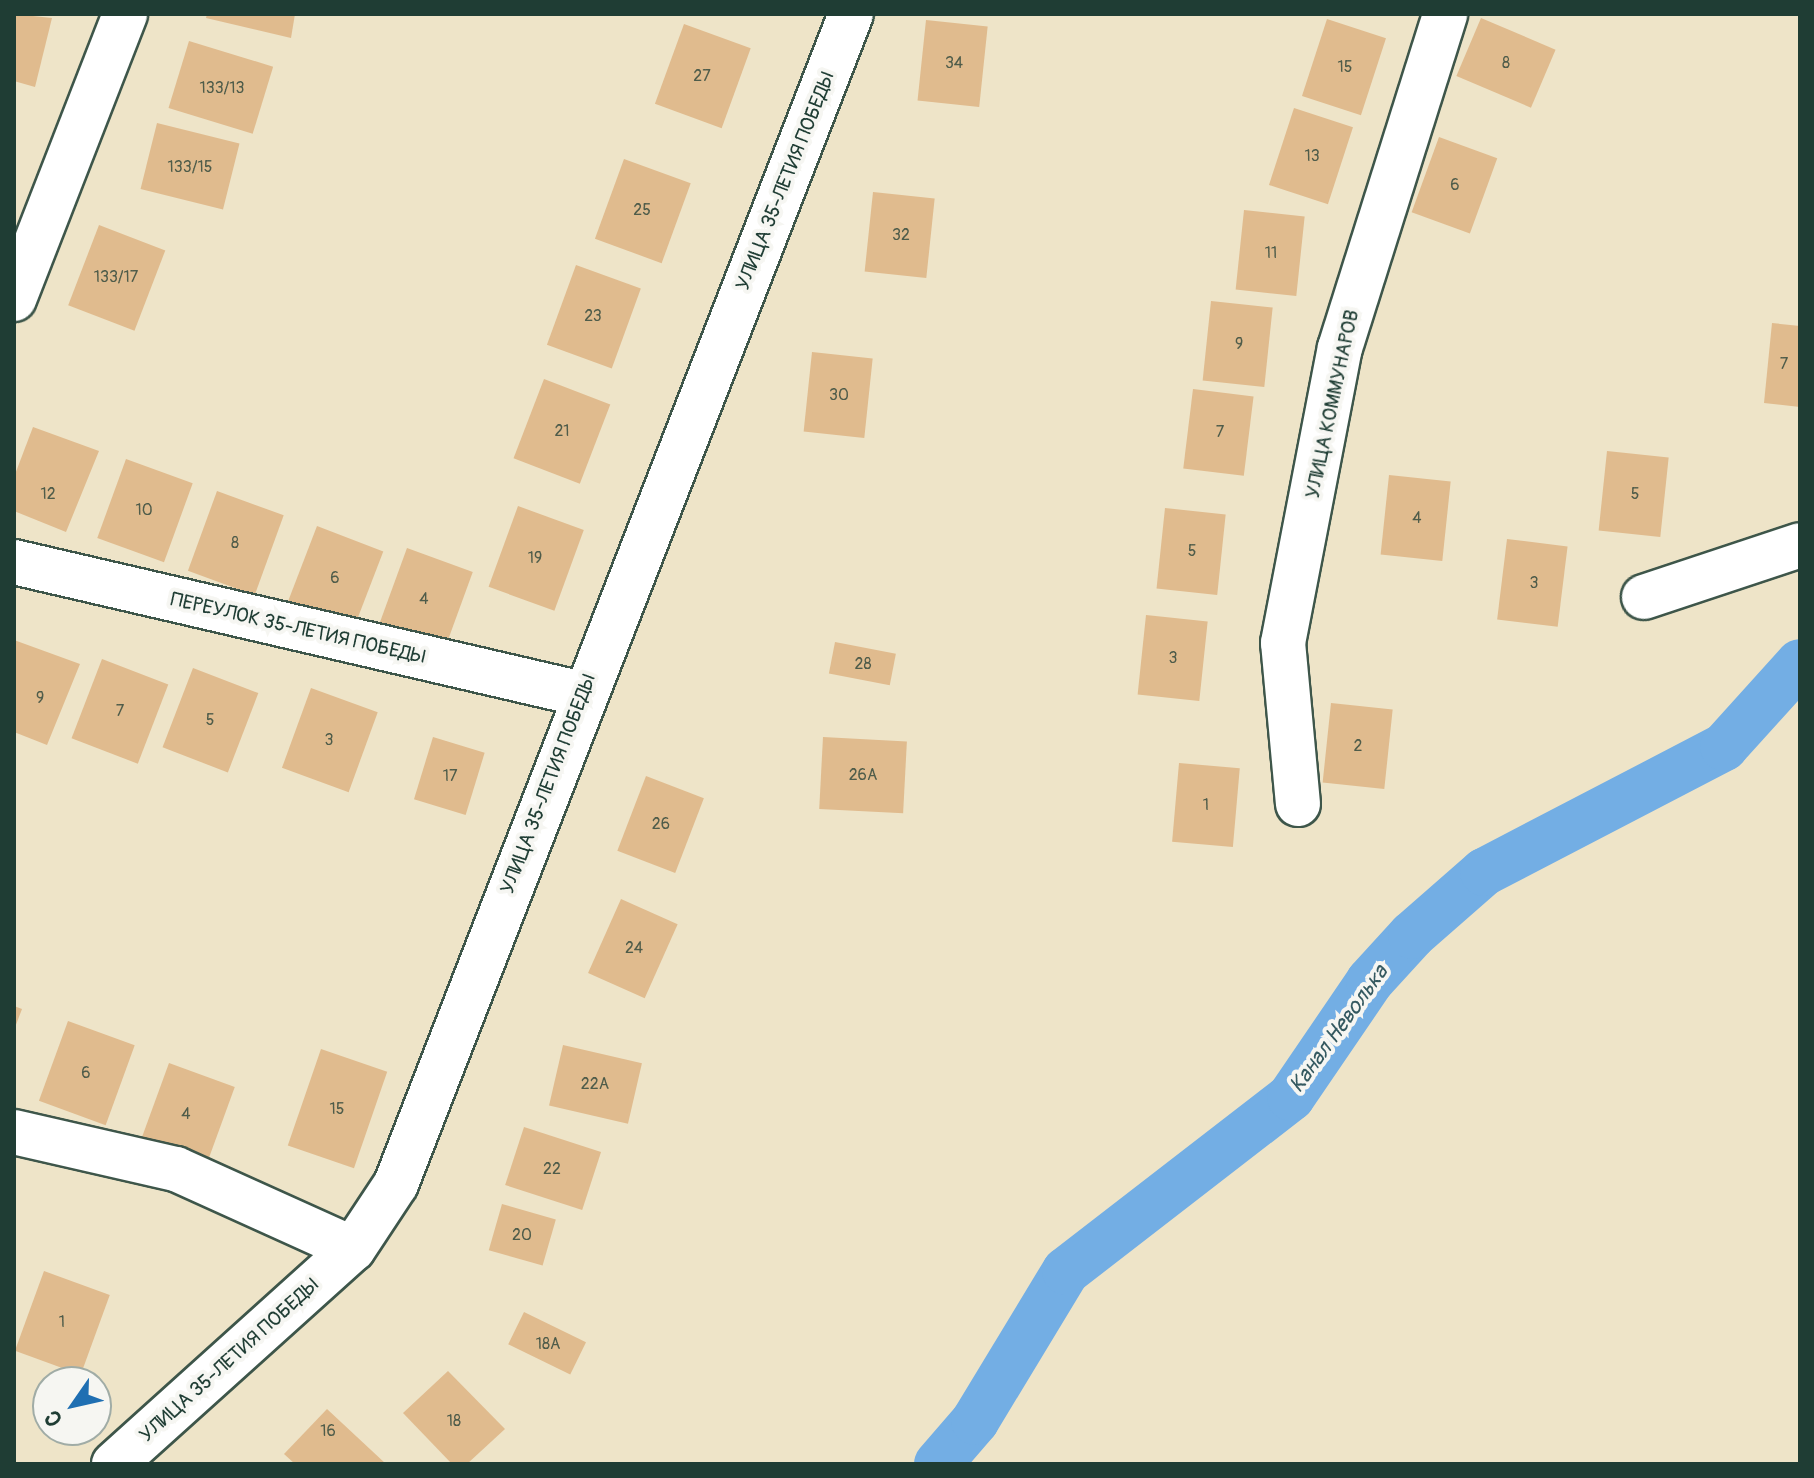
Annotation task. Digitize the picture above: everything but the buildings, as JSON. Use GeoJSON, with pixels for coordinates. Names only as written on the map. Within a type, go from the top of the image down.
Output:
{"type":"FeatureCollection","features":[{"type":"Feature","properties":{"kind":"street"},"geometry":{"type":"LineString","coordinates":[[14,299],[125,14]]}},
{"type":"Feature","properties":{"kind":"street","name":"УЛИЦА 35-ЛЕТИЯ ПОБЕДЫ"},"geometry":{"type":"LineString","coordinates":[[114,1464],[353,1249],[396,1184],[582,694],[851,14]]}},
{"type":"Feature","properties":{"kind":"street","name":"УЛИЦА КОММУНАРОВ"},"geometry":{"type":"LineString","coordinates":[[1298,804],[1283,643],[1340,348],[1445,14]]}},
{"type":"Feature","properties":{"kind":"street"},"geometry":{"type":"LineString","coordinates":[[1644,597],[1800,545]]}},
{"type":"Feature","properties":{"kind":"street","name":"ПЕРЕУЛОК 35-ЛЕТИЯ ПОБЕДЫ"},"geometry":{"type":"LineString","coordinates":[[14,562],[582,694]]}},
{"type":"Feature","properties":{"kind":"street"},"geometry":{"type":"LineString","coordinates":[[14,1132],[176,1169],[353,1249]]}},
{"type":"Feature","properties":{"kind":"waterway","name":"Канал Неволька"},"geometry":{"type":"LineString","coordinates":[[938,1464],[975,1421],[1066,1271],[1291,1097],[1370,981],[1412,935],[1484,872],[1724,747],[1800,663]]}}]}
